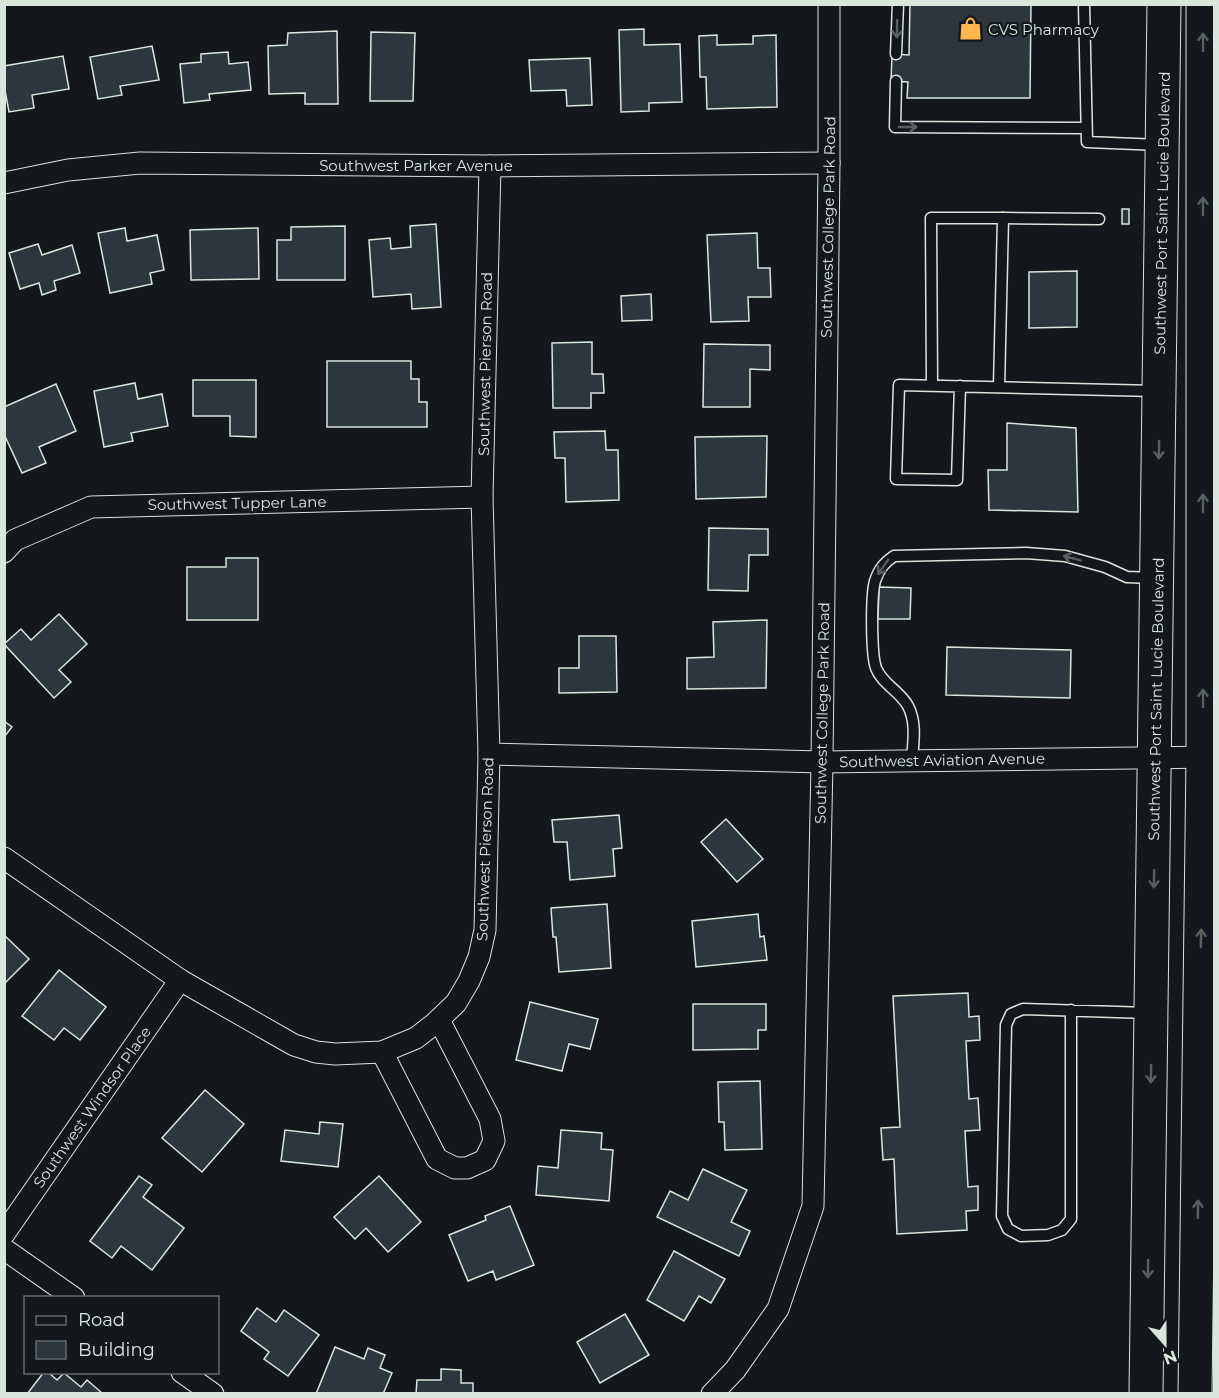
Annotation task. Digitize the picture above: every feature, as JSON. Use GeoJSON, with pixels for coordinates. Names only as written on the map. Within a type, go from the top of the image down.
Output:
{"type":"FeatureCollection","features":[{"type":"Feature","properties":{"kind":"main road","name":"Southwest Port Saint Lucie Boulevard"},"geometry":{"type":"LineString","coordinates":[[1146,1394],[1155,757],[1142,578],[1160,392],[1164,4]]}},
{"type":"Feature","properties":{"kind":"main road"},"geometry":{"type":"LineString","coordinates":[[1195,1394],[1202,1249],[1209,757],[1209,80],[1203,4]]}},
{"type":"Feature","properties":{"kind":"street","name":"Southwest College Park Road"},"geometry":{"type":"LineString","coordinates":[[712,1394],[735,1370],[778,1310],[813,1206],[822,762],[830,4]]}},
{"type":"Feature","properties":{"kind":"street","name":"Southwest Parker Avenue"},"geometry":{"type":"LineString","coordinates":[[4,183],[68,170],[140,163],[490,165],[829,163]]}},
{"type":"Feature","properties":{"kind":"street","name":"Southwest Pierson Road"},"geometry":{"type":"LineString","coordinates":[[4,858],[180,980],[294,1045],[316,1052],[335,1054],[382,1052],[416,1038],[456,1003],[479,957],[485,930],[489,754],[482,497],[490,165]]}},
{"type":"Feature","properties":{"kind":"street","name":"Southwest Tupper Lane"},"geometry":{"type":"LineString","coordinates":[[4,552],[15,540],[91,507],[482,497]]}},
{"type":"Feature","properties":{"kind":"street","name":"Southwest Aviation Avenue"},"geometry":{"type":"LineString","coordinates":[[489,754],[822,762],[1209,757]]}},
{"type":"Feature","properties":{"kind":"street","name":"Southwest Windsor Place"},"geometry":{"type":"LineString","coordinates":[[4,1234],[180,980]]}},
{"type":"Feature","properties":{"kind":"street"},"geometry":{"type":"LineString","coordinates":[[382,1052],[437,1159],[455,1168],[467,1168],[485,1160],[494,1141],[490,1119],[439,1020]]}},
{"type":"Feature","properties":{"kind":"street"},"geometry":{"type":"LineString","coordinates":[[4,1249],[71,1296]]}},
{"type":"Feature","properties":{"kind":"street"},"geometry":{"type":"LineString","coordinates":[[185,1374],[213,1394]]}},
{"type":"Feature","properties":{"kind":"lane"},"geometry":{"type":"LineString","coordinates":[[896,54],[897,4]]}},
{"type":"Feature","properties":{"kind":"lane"},"geometry":{"type":"LineString","coordinates":[[1084,4],[1087,142],[1163,145]]}},
{"type":"Feature","properties":{"kind":"lane"},"geometry":{"type":"LineString","coordinates":[[896,81],[895,127],[1086,128]]}},
{"type":"Feature","properties":{"kind":"lane"},"geometry":{"type":"LineString","coordinates":[[932,386],[931,218],[1099,219]]}},
{"type":"Feature","properties":{"kind":"lane"},"geometry":{"type":"LineString","coordinates":[[999,387],[1003,218]]}},
{"type":"Feature","properties":{"kind":"lane"},"geometry":{"type":"LineString","coordinates":[[960,386],[957,480],[896,479],[899,385],[932,386],[960,386],[999,387],[1160,392]]}},
{"type":"Feature","properties":{"kind":"lane"},"geometry":{"type":"LineString","coordinates":[[912,760],[914,726],[908,706],[896,691],[883,681],[876,667],[873,632],[874,583],[882,565],[894,556],[1026,553],[1065,556],[1142,578]]}},
{"type":"Feature","properties":{"kind":"lane"},"geometry":{"type":"LineString","coordinates":[[1071,1010],[1071,1219],[1062,1230],[1048,1235],[1021,1236],[1008,1229],[1002,1216],[1006,1025],[1011,1014],[1023,1009],[1071,1010],[1152,1013]]}},
{"type":"Feature","properties":{"kind":"building","name":"CVS Pharmacy"},"geometry":{"type":"Polygon","coordinates":[[[910,4],[1031,4],[1030,98],[907,98],[908,82],[891,81],[892,54],[909,55],[910,4]]]}},
{"type":"Feature","properties":{"kind":"building"},"geometry":{"type":"Polygon","coordinates":[[[644,29],[644,45],[680,44],[682,102],[649,103],[649,111],[621,112],[619,30],[644,29]]]}},
{"type":"Feature","properties":{"kind":"building"},"geometry":{"type":"Polygon","coordinates":[[[337,31],[338,104],[305,104],[305,93],[269,94],[268,46],[287,45],[288,33],[337,31]]]}},
{"type":"Feature","properties":{"kind":"building"},"geometry":{"type":"Polygon","coordinates":[[[371,32],[415,33],[413,101],[370,101],[371,32]]]}},
{"type":"Feature","properties":{"kind":"building"},"geometry":{"type":"Polygon","coordinates":[[[717,35],[717,45],[753,44],[753,36],[776,35],[777,107],[707,109],[706,77],[700,77],[699,36],[717,35]]]}},
{"type":"Feature","properties":{"kind":"building"},"geometry":{"type":"Polygon","coordinates":[[[152,46],[159,80],[120,86],[122,95],[98,99],[90,57],[152,46]]]}},
{"type":"Feature","properties":{"kind":"building"},"geometry":{"type":"Polygon","coordinates":[[[228,52],[229,64],[248,62],[251,90],[209,94],[210,100],[184,103],[180,64],[201,62],[201,54],[228,52]]]}},
{"type":"Feature","properties":{"kind":"building"},"geometry":{"type":"Polygon","coordinates":[[[63,56],[69,89],[32,95],[34,108],[9,112],[4,85],[4,66],[63,56]]]}},
{"type":"Feature","properties":{"kind":"building"},"geometry":{"type":"Polygon","coordinates":[[[590,58],[592,105],[567,106],[566,90],[531,91],[529,60],[590,58]]]}},
{"type":"Feature","properties":{"kind":"building"},"geometry":{"type":"Polygon","coordinates":[[[1122,209],[1129,209],[1129,224],[1122,224],[1122,209]]]}},
{"type":"Feature","properties":{"kind":"building"},"geometry":{"type":"Polygon","coordinates":[[[436,224],[441,307],[412,309],[411,294],[373,297],[369,240],[390,238],[391,249],[411,247],[410,226],[436,224]]]}},
{"type":"Feature","properties":{"kind":"building"},"geometry":{"type":"Polygon","coordinates":[[[345,226],[345,280],[277,280],[277,240],[291,240],[291,227],[345,226]]]}},
{"type":"Feature","properties":{"kind":"building"},"geometry":{"type":"Polygon","coordinates":[[[125,228],[127,241],[157,235],[164,270],[150,273],[152,284],[110,293],[98,233],[125,228]]]}},
{"type":"Feature","properties":{"kind":"building"},"geometry":{"type":"Polygon","coordinates":[[[258,228],[259,279],[191,280],[190,230],[258,228]]]}},
{"type":"Feature","properties":{"kind":"building"},"geometry":{"type":"Polygon","coordinates":[[[757,233],[758,268],[770,268],[771,297],[748,297],[749,321],[711,322],[707,235],[757,233]]]}},
{"type":"Feature","properties":{"kind":"building"},"geometry":{"type":"Polygon","coordinates":[[[38,244],[42,255],[72,245],[80,273],[54,281],[56,290],[42,295],[39,283],[20,289],[9,253],[38,244]]]}},
{"type":"Feature","properties":{"kind":"building"},"geometry":{"type":"Polygon","coordinates":[[[1077,271],[1077,327],[1029,328],[1029,272],[1077,271]]]}},
{"type":"Feature","properties":{"kind":"building"},"geometry":{"type":"Polygon","coordinates":[[[651,294],[652,320],[622,321],[621,296],[651,294]]]}},
{"type":"Feature","properties":{"kind":"building"},"geometry":{"type":"Polygon","coordinates":[[[592,342],[592,374],[603,374],[604,393],[591,393],[591,408],[553,408],[552,343],[592,342]]]}},
{"type":"Feature","properties":{"kind":"building"},"geometry":{"type":"Polygon","coordinates":[[[704,344],[770,345],[770,370],[750,369],[750,407],[703,407],[704,344]]]}},
{"type":"Feature","properties":{"kind":"building"},"geometry":{"type":"Polygon","coordinates":[[[327,361],[411,361],[411,379],[419,379],[419,402],[427,402],[427,427],[327,427],[327,361]]]}},
{"type":"Feature","properties":{"kind":"building"},"geometry":{"type":"Polygon","coordinates":[[[193,380],[256,380],[256,437],[230,436],[230,416],[193,416],[193,380]]]}},
{"type":"Feature","properties":{"kind":"building"},"geometry":{"type":"Polygon","coordinates":[[[135,383],[138,399],[162,394],[168,426],[131,433],[133,441],[104,447],[94,391],[135,383]]]}},
{"type":"Feature","properties":{"kind":"building"},"geometry":{"type":"Polygon","coordinates":[[[56,384],[76,431],[39,447],[46,463],[22,473],[4,434],[4,407],[56,384]]]}},
{"type":"Feature","properties":{"kind":"building"},"geometry":{"type":"Polygon","coordinates":[[[1007,423],[1076,428],[1078,512],[989,510],[988,470],[1007,470],[1007,423]]]}},
{"type":"Feature","properties":{"kind":"building"},"geometry":{"type":"Polygon","coordinates":[[[605,431],[606,450],[618,450],[619,500],[566,502],[565,458],[555,458],[554,432],[605,431]]]}},
{"type":"Feature","properties":{"kind":"building"},"geometry":{"type":"Polygon","coordinates":[[[767,436],[766,497],[696,499],[695,437],[767,436]]]}},
{"type":"Feature","properties":{"kind":"building"},"geometry":{"type":"Polygon","coordinates":[[[709,528],[768,529],[768,555],[749,555],[748,591],[708,590],[709,528]]]}},
{"type":"Feature","properties":{"kind":"building"},"geometry":{"type":"Polygon","coordinates":[[[226,558],[258,558],[258,620],[187,620],[187,567],[226,567],[226,558]]]}},
{"type":"Feature","properties":{"kind":"building"},"geometry":{"type":"Polygon","coordinates":[[[879,587],[911,588],[910,619],[878,619],[879,587]]]}},
{"type":"Feature","properties":{"kind":"building"},"geometry":{"type":"Polygon","coordinates":[[[59,614],[87,644],[59,670],[71,682],[54,698],[4,644],[21,629],[31,640],[59,614]]]}},
{"type":"Feature","properties":{"kind":"building"},"geometry":{"type":"Polygon","coordinates":[[[767,620],[766,688],[687,689],[687,658],[714,657],[713,622],[767,620]]]}},
{"type":"Feature","properties":{"kind":"building"},"geometry":{"type":"Polygon","coordinates":[[[579,636],[616,636],[617,692],[559,693],[559,668],[579,668],[579,636]]]}},
{"type":"Feature","properties":{"kind":"building"},"geometry":{"type":"Polygon","coordinates":[[[947,647],[1071,650],[1070,698],[946,695],[947,647]]]}},
{"type":"Feature","properties":{"kind":"building"},"geometry":{"type":"Polygon","coordinates":[[[4,721],[12,727],[4,737],[4,721]]]}},
{"type":"Feature","properties":{"kind":"building"},"geometry":{"type":"Polygon","coordinates":[[[619,815],[622,848],[613,849],[615,876],[570,880],[567,842],[554,842],[552,820],[619,815]]]}},
{"type":"Feature","properties":{"kind":"building"},"geometry":{"type":"Polygon","coordinates":[[[726,819],[763,859],[737,882],[701,842],[726,819]]]}},
{"type":"Feature","properties":{"kind":"building"},"geometry":{"type":"Polygon","coordinates":[[[607,904],[611,968],[559,972],[551,908],[607,904]]]}},
{"type":"Feature","properties":{"kind":"building"},"geometry":{"type":"Polygon","coordinates":[[[758,914],[760,937],[764,936],[767,960],[696,967],[692,921],[758,914]]]}},
{"type":"Feature","properties":{"kind":"building"},"geometry":{"type":"Polygon","coordinates":[[[4,935],[29,959],[4,984],[4,935]]]}},
{"type":"Feature","properties":{"kind":"building"},"geometry":{"type":"Polygon","coordinates":[[[59,970],[106,1007],[80,1040],[64,1028],[54,1040],[22,1016],[59,970]]]}},
{"type":"Feature","properties":{"kind":"building"},"geometry":{"type":"Polygon","coordinates":[[[968,993],[969,1017],[979,1016],[980,1040],[966,1041],[969,1099],[978,1098],[980,1130],[965,1131],[968,1187],[978,1186],[978,1210],[966,1211],[967,1230],[897,1234],[894,1159],[883,1160],[881,1128],[900,1127],[893,996],[968,993]]]}},
{"type":"Feature","properties":{"kind":"building"},"geometry":{"type":"Polygon","coordinates":[[[530,1002],[598,1019],[590,1049],[569,1044],[562,1071],[516,1060],[530,1002]]]}},
{"type":"Feature","properties":{"kind":"building"},"geometry":{"type":"Polygon","coordinates":[[[693,1004],[766,1004],[766,1030],[758,1030],[758,1049],[693,1050],[693,1004]]]}},
{"type":"Feature","properties":{"kind":"building"},"geometry":{"type":"Polygon","coordinates":[[[760,1081],[762,1149],[725,1150],[724,1122],[719,1122],[718,1082],[760,1081]]]}},
{"type":"Feature","properties":{"kind":"building"},"geometry":{"type":"Polygon","coordinates":[[[205,1090],[244,1124],[202,1172],[162,1138],[205,1090]]]}},
{"type":"Feature","properties":{"kind":"building"},"geometry":{"type":"Polygon","coordinates":[[[320,1122],[343,1124],[338,1167],[281,1161],[285,1130],[319,1134],[320,1122]]]}},
{"type":"Feature","properties":{"kind":"building"},"geometry":{"type":"Polygon","coordinates":[[[561,1130],[602,1133],[601,1149],[613,1150],[609,1201],[536,1195],[538,1166],[558,1168],[561,1130]]]}},
{"type":"Feature","properties":{"kind":"building"},"geometry":{"type":"Polygon","coordinates":[[[703,1169],[747,1190],[731,1222],[750,1231],[739,1256],[657,1217],[670,1191],[688,1200],[703,1169]]]}},
{"type":"Feature","properties":{"kind":"building"},"geometry":{"type":"Polygon","coordinates":[[[139,1176],[152,1185],[143,1197],[184,1228],[152,1270],[121,1246],[112,1258],[90,1241],[139,1176]]]}},
{"type":"Feature","properties":{"kind":"building"},"geometry":{"type":"Polygon","coordinates":[[[379,1176],[421,1222],[388,1252],[366,1228],[355,1239],[334,1217],[379,1176]]]}},
{"type":"Feature","properties":{"kind":"building"},"geometry":{"type":"Polygon","coordinates":[[[510,1206],[534,1265],[496,1280],[493,1271],[468,1281],[449,1235],[486,1220],[485,1216],[510,1206]]]}},
{"type":"Feature","properties":{"kind":"building"},"geometry":{"type":"Polygon","coordinates":[[[674,1251],[725,1279],[711,1303],[699,1296],[684,1321],[647,1300],[674,1251]]]}},
{"type":"Feature","properties":{"kind":"building"},"geometry":{"type":"Polygon","coordinates":[[[257,1308],[276,1322],[284,1310],[319,1335],[288,1376],[264,1359],[269,1352],[241,1331],[257,1308]]]}},
{"type":"Feature","properties":{"kind":"building"},"geometry":{"type":"Polygon","coordinates":[[[625,1314],[649,1355],[600,1383],[577,1342],[625,1314]]]}},
{"type":"Feature","properties":{"kind":"building"},"geometry":{"type":"Polygon","coordinates":[[[335,1347],[364,1359],[368,1348],[385,1355],[380,1368],[392,1373],[383,1394],[316,1394],[335,1347]]]}},
{"type":"Feature","properties":{"kind":"building"},"geometry":{"type":"Polygon","coordinates":[[[441,1369],[461,1370],[461,1383],[473,1383],[473,1394],[416,1394],[417,1380],[441,1380],[441,1369]]]}},
{"type":"Feature","properties":{"kind":"building"},"geometry":{"type":"Polygon","coordinates":[[[42,1374],[50,1374],[57,1380],[65,1374],[81,1387],[87,1380],[103,1394],[27,1394],[42,1374]]]}},
{"type":"Feature","properties":{"kind":"place","name":"CVS Pharmacy"},"geometry":{"type":"Point","coordinates":[970,29]}}]}
